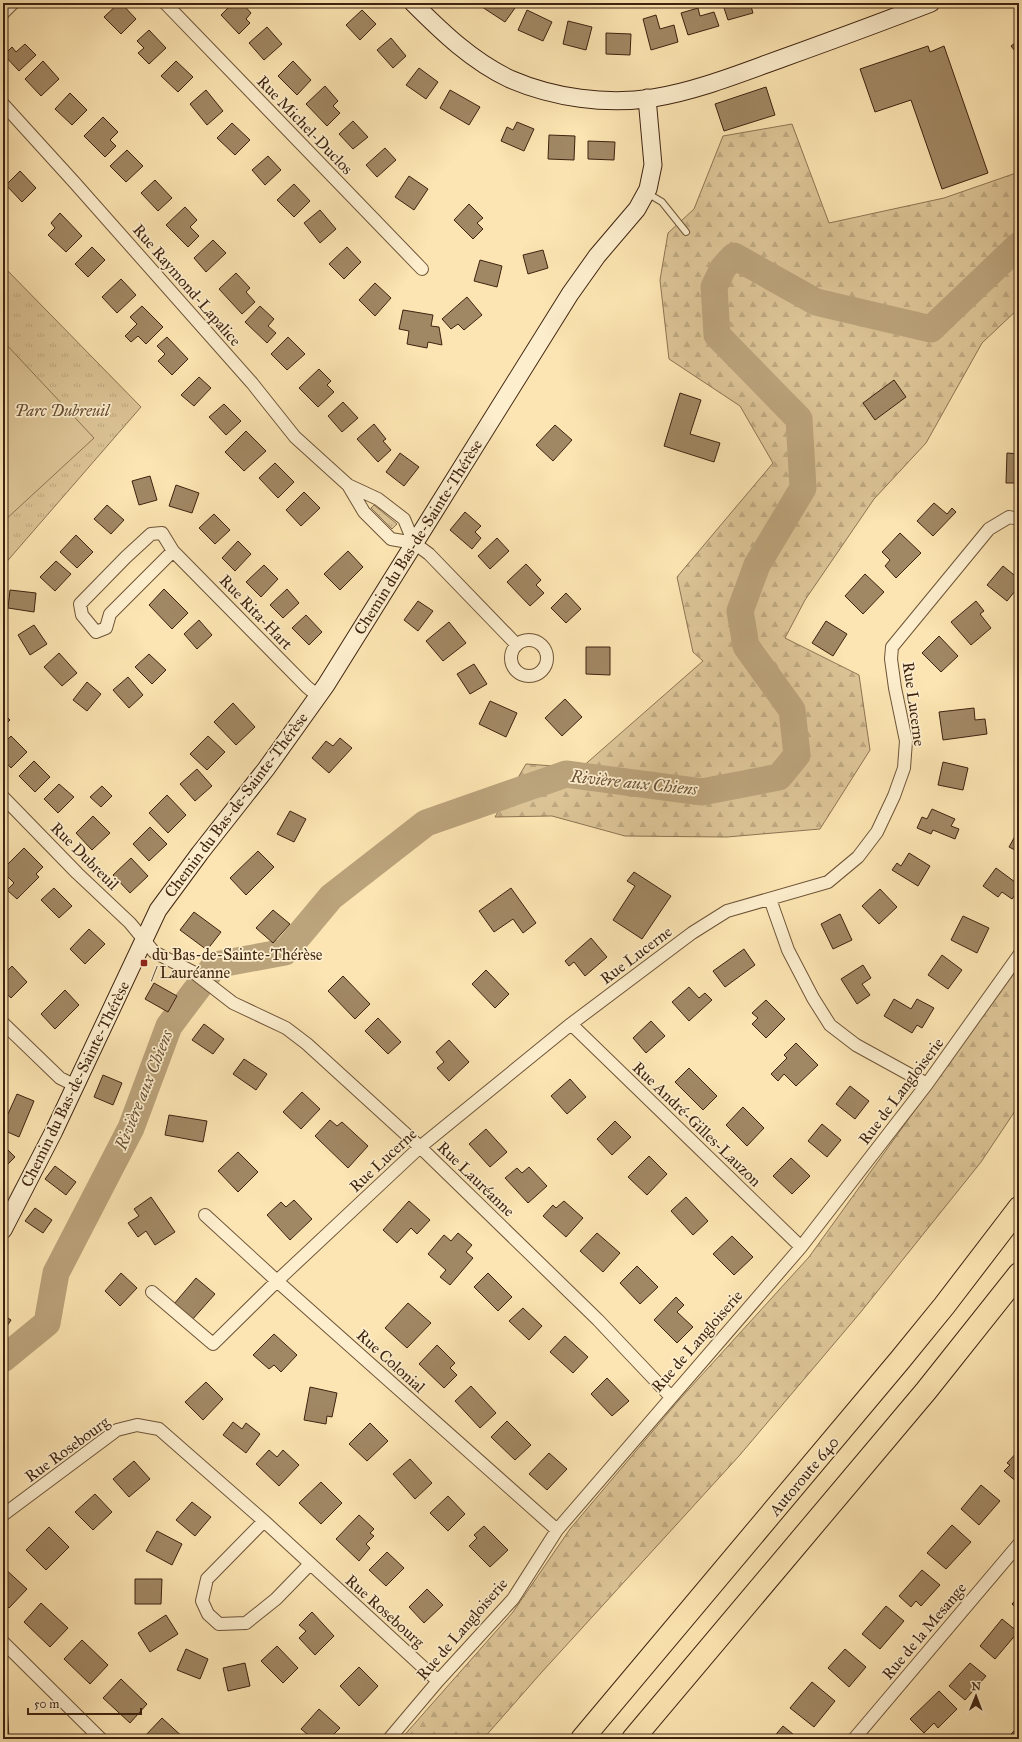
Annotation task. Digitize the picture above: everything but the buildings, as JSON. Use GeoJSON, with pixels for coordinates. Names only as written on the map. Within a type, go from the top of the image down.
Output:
{"type":"FeatureCollection","features":[{"type":"Feature","properties":{"kind":"highway","name":"Autoroute 640"},"geometry":{"type":"LineString","coordinates":[[582,1739],[905,1354],[1019,1208]]}},
{"type":"Feature","properties":{"kind":"highway"},"geometry":{"type":"LineString","coordinates":[[633,1739],[926,1391],[1019,1274]]}},
{"type":"Feature","properties":{"kind":"highway"},"geometry":{"type":"LineString","coordinates":[[637,1739],[663,1703]]}},
{"type":"Feature","properties":{"kind":"street"},"geometry":{"type":"LineString","coordinates":[[3,13],[13,3]]}},
{"type":"Feature","properties":{"kind":"street","name":"Rue Michel-Duclos"},"geometry":{"type":"LineString","coordinates":[[165,3],[422,269]]}},
{"type":"Feature","properties":{"kind":"street"},"geometry":{"type":"LineString","coordinates":[[413,3],[451,40],[472,56],[501,74],[522,83],[558,94],[591,99],[646,98],[684,91],[738,74],[931,3]]}},
{"type":"Feature","properties":{"kind":"street","name":"Chemin du Bas-de-Sainte-Thérèse"},"geometry":{"type":"LineString","coordinates":[[3,1230],[41,1159],[158,910],[266,769],[318,696],[577,284],[597,256],[637,209],[647,192],[653,165],[646,98]]}},
{"type":"Feature","properties":{"kind":"street","name":"Rue Raymond-Lapalice"},"geometry":{"type":"LineString","coordinates":[[3,104],[252,383],[295,437],[348,485],[378,499],[404,519],[414,544]]}},
{"type":"Feature","properties":{"kind":"street","name":"Rue Raymond-Lapalice"},"geometry":{"type":"LineString","coordinates":[[348,485],[364,512],[388,537],[414,544],[429,554],[517,645]]}},
{"type":"Feature","properties":{"kind":"street","name":"Rue Lucerne"},"geometry":{"type":"LineString","coordinates":[[152,1292],[213,1344],[277,1281],[420,1147],[571,1024],[692,933],[727,911],[828,882],[858,857],[877,832],[894,796],[904,768],[906,741],[895,688],[891,659],[892,647],[989,529],[1009,517],[1019,519]]}},
{"type":"Feature","properties":{"kind":"street","name":"Rue Rita-Hart"},"geometry":{"type":"LineString","coordinates":[[173,551],[110,614],[106,628],[96,632],[82,615],[80,604],[151,534],[162,533],[173,551],[307,687],[318,696]]}},
{"type":"Feature","properties":{"kind":"street","name":"Rue Dubreuil"},"geometry":{"type":"LineString","coordinates":[[3,797],[130,923],[144,939]]}},
{"type":"Feature","properties":{"kind":"street"},"geometry":{"type":"LineString","coordinates":[[770,899],[788,950],[813,998],[830,1025],[856,1045],[927,1084]]}},
{"type":"Feature","properties":{"kind":"street","name":"Rue Lauréanne"},"geometry":{"type":"LineString","coordinates":[[144,939],[154,952],[193,972],[233,1003],[286,1028],[297,1035],[420,1147],[598,1320],[671,1396]]}},
{"type":"Feature","properties":{"kind":"street","name":"Rue de Langloiserie"},"geometry":{"type":"LineString","coordinates":[[389,1739],[438,1681],[513,1599],[557,1530],[801,1247],[927,1084],[1019,955]]}},
{"type":"Feature","properties":{"kind":"street"},"geometry":{"type":"LineString","coordinates":[[3,1023],[60,1078],[76,1086]]}},
{"type":"Feature","properties":{"kind":"street","name":"Rue André-Gilles-Lauzon"},"geometry":{"type":"LineString","coordinates":[[571,1024],[801,1247]]}},
{"type":"Feature","properties":{"kind":"street","name":"Rue Colonial"},"geometry":{"type":"LineString","coordinates":[[205,1215],[557,1530]]}},
{"type":"Feature","properties":{"kind":"street","name":"Rue Rosebourg"},"geometry":{"type":"LineString","coordinates":[[3,1515],[117,1430],[137,1425],[159,1429],[264,1522],[438,1681]]}},
{"type":"Feature","properties":{"kind":"street"},"geometry":{"type":"LineString","coordinates":[[264,1522],[207,1579],[202,1602],[208,1614],[219,1624],[246,1623],[276,1599],[310,1564]]}},
{"type":"Feature","properties":{"kind":"street","name":"Rue de la Mesange"},"geometry":{"type":"LineString","coordinates":[[854,1739],[1019,1544]]}},
{"type":"Feature","properties":{"kind":"street"},"geometry":{"type":"LineString","coordinates":[[3,1642],[101,1739]]}},
{"type":"Feature","properties":{"kind":"lane"},"geometry":{"type":"LineString","coordinates":[[647,192],[662,202],[686,232]]}},
{"type":"Feature","properties":{"kind":"green space"},"geometry":{"type":"Polygon","coordinates":[[[792,124],[829,223],[944,198],[1019,172],[1019,308],[982,343],[926,443],[874,499],[805,600],[785,638],[859,675],[870,750],[820,829],[727,837],[625,836],[552,816],[495,817],[526,764],[581,768],[703,661],[693,652],[677,577],[773,463],[740,406],[669,359],[660,280],[668,233],[694,209],[723,136],[792,124]]]}},
{"type":"Feature","properties":{"kind":"green space","name":"Parc Dubreuil"},"geometry":{"type":"Polygon","coordinates":[[[3,266],[141,407],[3,566],[3,266]]]}},
{"type":"Feature","properties":{"kind":"green space"},"geometry":{"type":"Polygon","coordinates":[[[3,341],[94,438],[3,522],[3,341]]]}},
{"type":"Feature","properties":{"kind":"green space"},"geometry":{"type":"Polygon","coordinates":[[[374,505],[397,524],[392,529],[371,508],[374,505]]]}},
{"type":"Feature","properties":{"kind":"green space"},"geometry":{"type":"Polygon","coordinates":[[[1019,966],[1019,1105],[981,1162],[860,1313],[739,1456],[541,1673],[483,1739],[401,1739],[513,1612],[570,1529],[679,1400],[809,1257],[1019,966]]]}},
{"type":"Feature","properties":{"kind":"waterway","name":"Rivière aux Chiens"},"geometry":{"type":"LineString","coordinates":[[3,1359],[47,1323],[56,1273],[131,1128],[169,1026],[215,965],[285,952],[331,897],[426,823],[566,774],[702,792],[779,777],[797,755],[792,710],[746,646],[740,611],[757,565],[803,488],[799,419],[717,335],[714,287],[723,268],[734,256],[816,302],[931,329],[1019,245]]}},
{"type":"Feature","properties":{"kind":"place","name":"du Bas-de-Sainte-Thérèse / Lauréanne"},"geometry":{"type":"Point","coordinates":[144,963]}}]}
